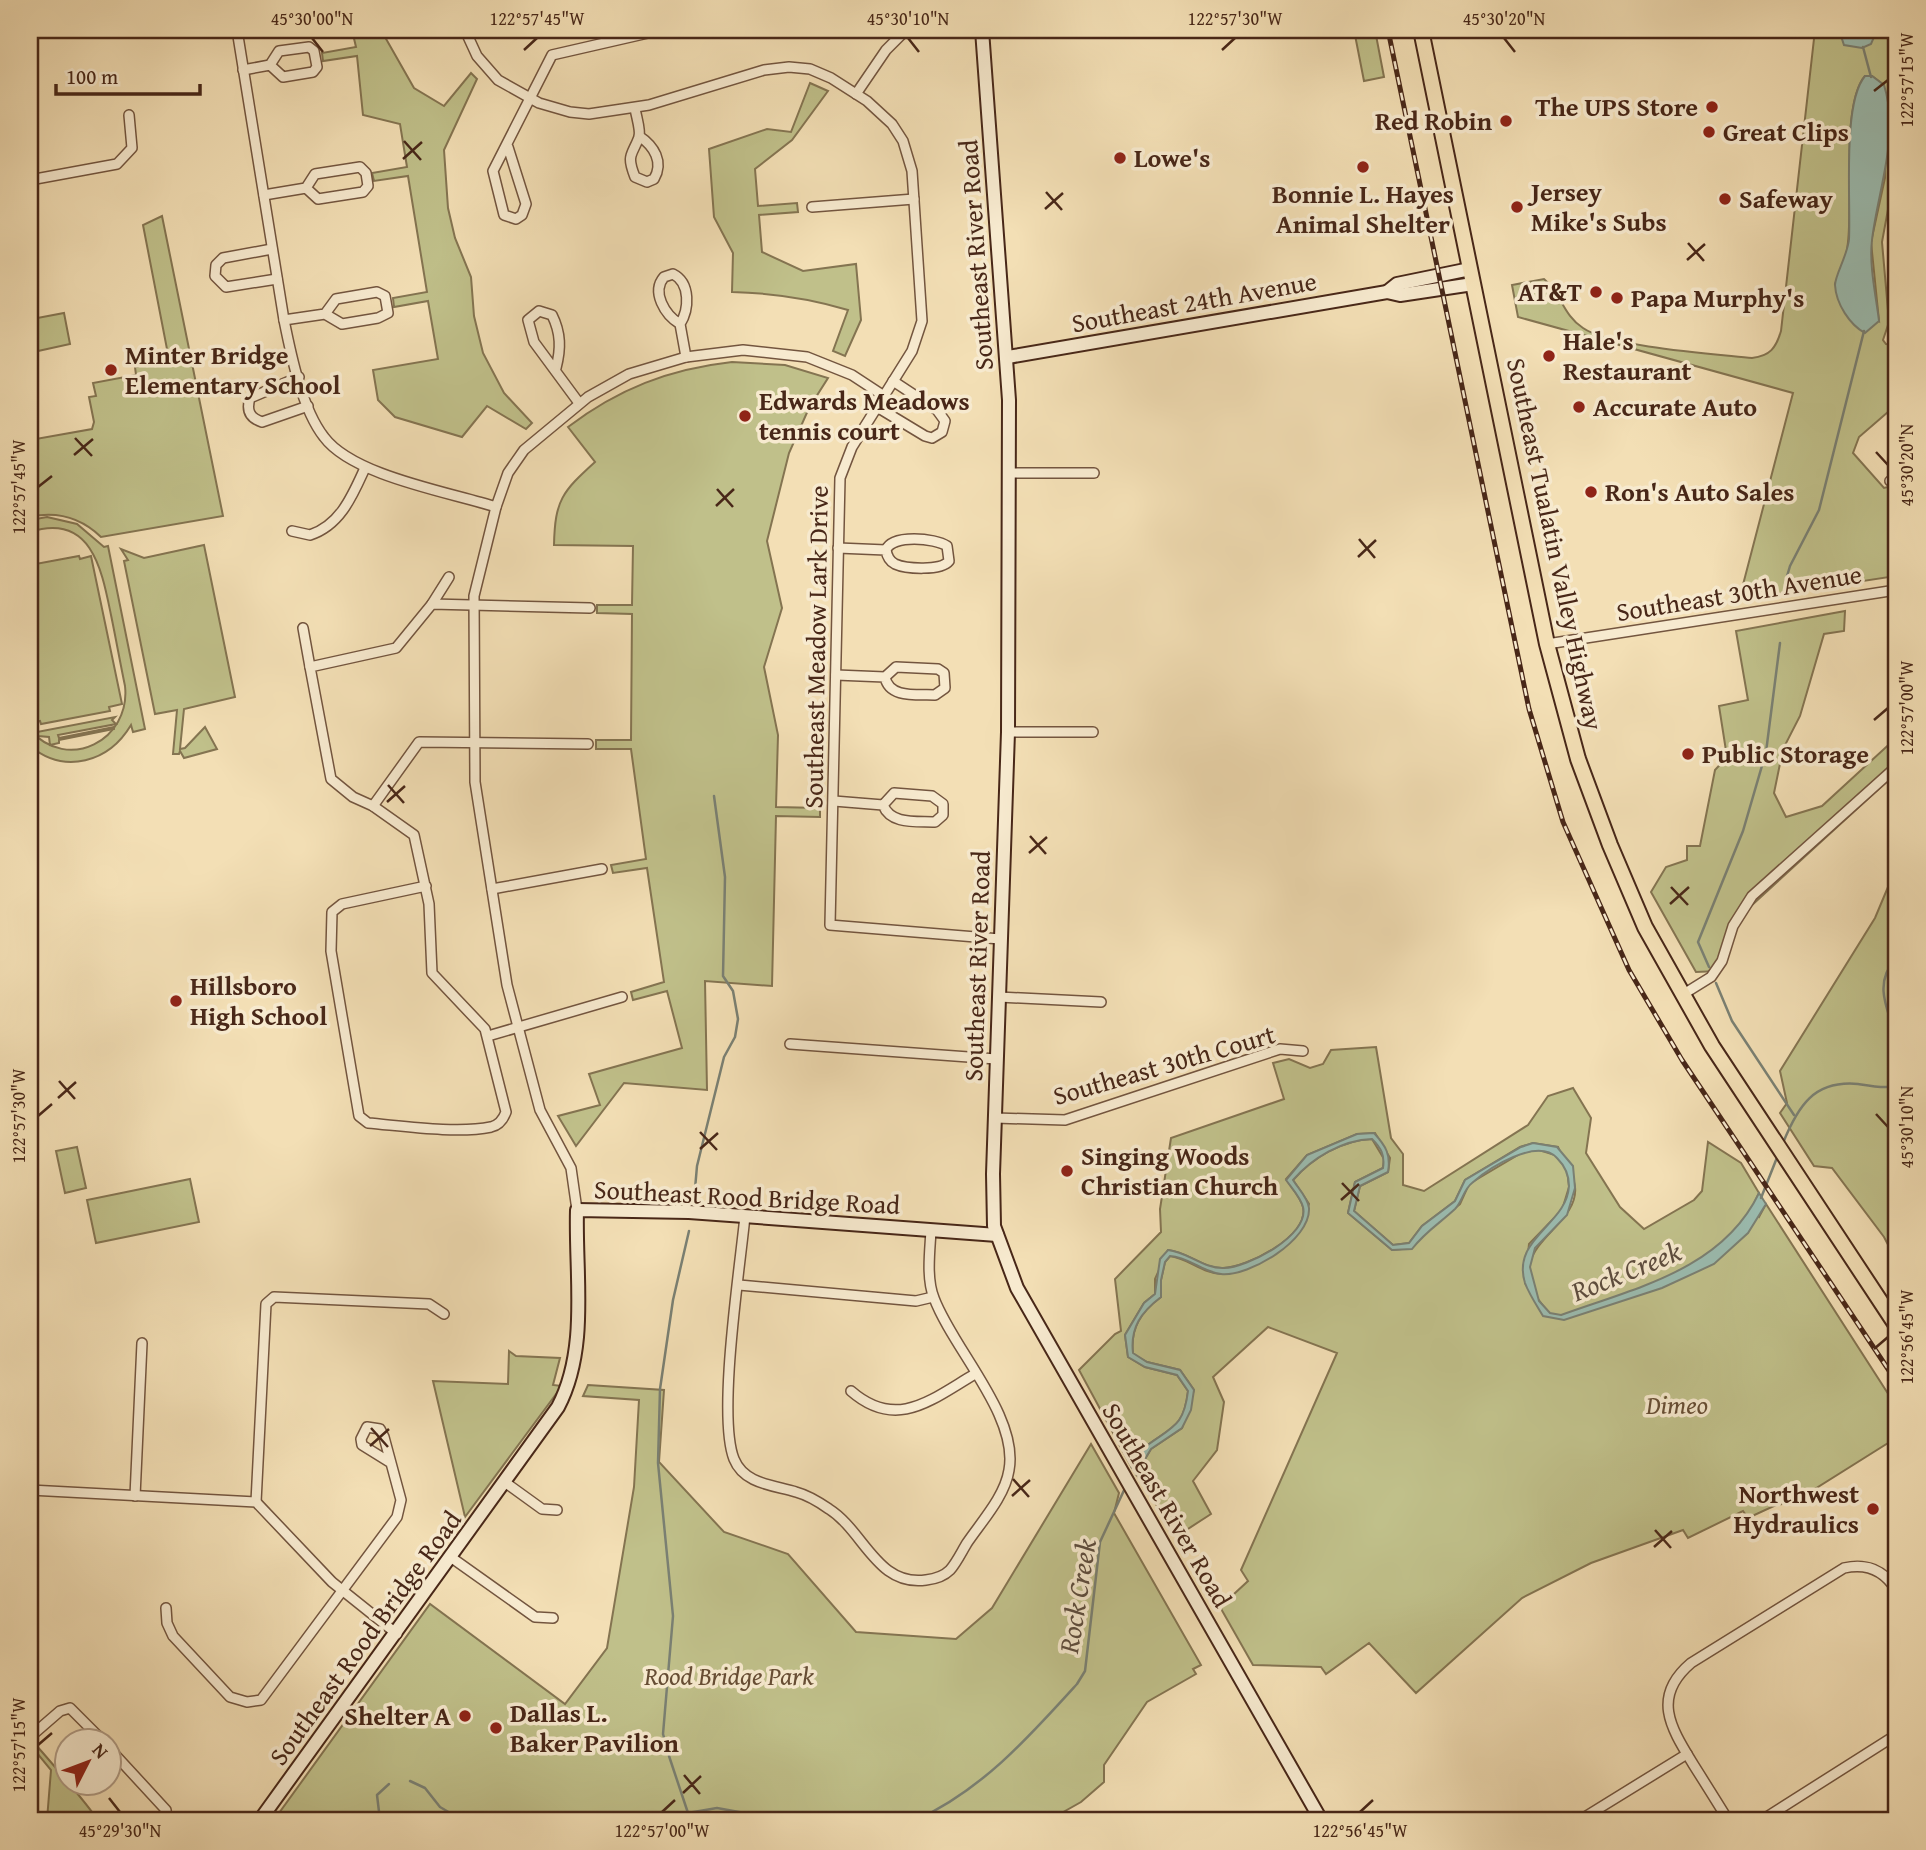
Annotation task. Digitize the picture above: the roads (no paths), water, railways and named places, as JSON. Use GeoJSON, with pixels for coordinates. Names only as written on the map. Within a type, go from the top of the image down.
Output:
{"type":"FeatureCollection","features":[{"type":"Feature","properties":{"kind":"main road","name":"Southeast River Road"},"geometry":{"type":"LineString","coordinates":[[982,30],[1007,357],[1010,473],[1008,732],[996,1059],[994,1217],[997,1234],[1017,1288],[1321,1820]]}},
{"type":"Feature","properties":{"kind":"main road","name":"Southeast Tualatin Valley Highway"},"geometry":{"type":"LineString","coordinates":[[1421,30],[1547,645],[1578,759],[1610,845],[1645,927],[1682,995],[1896,1325]]}},
{"type":"Feature","properties":{"kind":"main road","name":"Southeast 24th Avenue"},"geometry":{"type":"LineString","coordinates":[[1387,292],[1397,284],[1469,269]]}},
{"type":"Feature","properties":{"kind":"main road","name":"Southeast 24th Avenue"},"geometry":{"type":"LineString","coordinates":[[1007,357],[1387,292],[1400,295],[1473,284]]}},
{"type":"Feature","properties":{"kind":"main road","name":"Southeast Rood Bridge Road"},"geometry":{"type":"LineString","coordinates":[[260,1820],[556,1411],[571,1378],[577,1346],[576,1210],[631,1209],[997,1234]]}},
{"type":"Feature","properties":{"kind":"street"},"geometry":{"type":"LineString","coordinates":[[237,30],[284,320],[299,377],[324,438],[339,453],[365,468],[496,507]]}},
{"type":"Feature","properties":{"kind":"street","name":"Southeast Meadow Lark Drive"},"geometry":{"type":"LineString","coordinates":[[465,30],[488,72],[528,97],[570,112],[589,114],[635,108],[693,94],[777,67],[810,69],[856,94],[892,124],[903,141],[912,170],[922,321],[912,351],[842,467],[830,925],[1000,939]]}},
{"type":"Feature","properties":{"kind":"street"},"geometry":{"type":"LineString","coordinates":[[508,147],[526,204],[522,215],[516,219],[504,215],[493,176],[528,97],[552,55],[661,30]]}},
{"type":"Feature","properties":{"kind":"street"},"geometry":{"type":"LineString","coordinates":[[856,94],[886,50],[906,30]]}},
{"type":"Feature","properties":{"kind":"street"},"geometry":{"type":"LineString","coordinates":[[243,70],[270,65],[279,51],[309,47],[314,51],[317,67],[313,72],[283,77],[270,65]]}},
{"type":"Feature","properties":{"kind":"street"},"geometry":{"type":"LineString","coordinates":[[635,108],[639,136],[630,154],[632,170],[635,177],[647,182],[654,179],[659,168],[656,152],[639,136]]}},
{"type":"Feature","properties":{"kind":"street"},"geometry":{"type":"LineString","coordinates":[[30,180],[117,164],[132,148],[128,115]]}},
{"type":"Feature","properties":{"kind":"street"},"geometry":{"type":"LineString","coordinates":[[264,195],[306,188],[315,174],[360,167],[366,173],[368,186],[363,192],[318,199],[306,188]]}},
{"type":"Feature","properties":{"kind":"street"},"geometry":{"type":"LineString","coordinates":[[812,207],[914,199]]}},
{"type":"Feature","properties":{"kind":"street"},"geometry":{"type":"LineString","coordinates":[[272,249],[223,258],[216,265],[215,276],[226,287],[276,279]]}},
{"type":"Feature","properties":{"kind":"street"},"geometry":{"type":"LineString","coordinates":[[680,324],[664,311],[659,287],[664,276],[674,274],[683,282],[688,307],[680,324],[686,357]]}},
{"type":"Feature","properties":{"kind":"street"},"geometry":{"type":"LineString","coordinates":[[284,320],[325,314],[342,324],[379,318],[388,313],[385,296],[377,292],[336,299],[325,314]]}},
{"type":"Feature","properties":{"kind":"street"},"geometry":{"type":"LineString","coordinates":[[556,368],[560,344],[556,323],[552,315],[539,311],[528,320],[534,342],[556,368],[579,403]]}},
{"type":"Feature","properties":{"kind":"street"},"geometry":{"type":"LineString","coordinates":[[576,1210],[571,1168],[540,1110],[517,1028],[507,985],[475,782],[474,606],[477,579],[496,507],[515,460],[579,403],[629,374],[686,357],[743,349],[807,357],[852,374],[884,396]]}},
{"type":"Feature","properties":{"kind":"street"},"geometry":{"type":"LineString","coordinates":[[299,377],[250,398],[248,411],[262,422],[309,406]]}},
{"type":"Feature","properties":{"kind":"street"},"geometry":{"type":"LineString","coordinates":[[877,407],[925,436],[932,438],[942,432],[945,421],[937,410],[893,381]]}},
{"type":"Feature","properties":{"kind":"street"},"geometry":{"type":"LineString","coordinates":[[292,531],[310,535],[335,520],[350,502],[365,468]]}},
{"type":"Feature","properties":{"kind":"street"},"geometry":{"type":"LineString","coordinates":[[1010,473],[1094,473]]}},
{"type":"Feature","properties":{"kind":"street"},"geometry":{"type":"LineString","coordinates":[[898,539],[940,542],[947,546],[949,561],[939,568],[899,565],[890,560],[886,550],[890,542],[898,539]]}},
{"type":"Feature","properties":{"kind":"street"},"geometry":{"type":"LineString","coordinates":[[838,548],[886,550]]}},
{"type":"Feature","properties":{"kind":"street"},"geometry":{"type":"LineString","coordinates":[[310,667],[396,648],[432,604],[449,578]]}},
{"type":"Feature","properties":{"kind":"street","name":"Southeast 30th Avenue"},"geometry":{"type":"LineString","coordinates":[[1547,645],[1896,590]]}},
{"type":"Feature","properties":{"kind":"street"},"geometry":{"type":"LineString","coordinates":[[432,604],[590,608]]}},
{"type":"Feature","properties":{"kind":"street"},"geometry":{"type":"LineString","coordinates":[[303,628],[331,779],[353,797],[373,806],[414,835],[426,886],[432,973],[488,1036],[506,1112],[502,1121],[493,1127],[435,1128],[368,1123],[359,1116],[331,951],[331,912],[342,904],[426,886]]}},
{"type":"Feature","properties":{"kind":"street"},"geometry":{"type":"LineString","coordinates":[[836,675],[885,677],[896,667],[938,668],[944,673],[945,688],[935,695],[897,693],[886,684],[885,677]]}},
{"type":"Feature","properties":{"kind":"street"},"geometry":{"type":"LineString","coordinates":[[1008,732],[1093,732]]}},
{"type":"Feature","properties":{"kind":"street"},"geometry":{"type":"LineString","coordinates":[[373,806],[419,742],[588,744]]}},
{"type":"Feature","properties":{"kind":"street"},"geometry":{"type":"LineString","coordinates":[[1682,995],[1711,977],[1722,961],[1737,918],[1752,896],[1896,767]]}},
{"type":"Feature","properties":{"kind":"street"},"geometry":{"type":"LineString","coordinates":[[894,793],[932,796],[943,804],[943,815],[934,822],[897,820],[888,814],[883,805],[894,793]]}},
{"type":"Feature","properties":{"kind":"street"},"geometry":{"type":"LineString","coordinates":[[834,801],[883,805]]}},
{"type":"Feature","properties":{"kind":"street"},"geometry":{"type":"LineString","coordinates":[[492,889],[602,869]]}},
{"type":"Feature","properties":{"kind":"street"},"geometry":{"type":"LineString","coordinates":[[488,1036],[622,997]]}},
{"type":"Feature","properties":{"kind":"street"},"geometry":{"type":"LineString","coordinates":[[999,997],[1101,1002]]}},
{"type":"Feature","properties":{"kind":"street"},"geometry":{"type":"LineString","coordinates":[[790,1044],[996,1059]]}},
{"type":"Feature","properties":{"kind":"street","name":"Southeast 30th Court"},"geometry":{"type":"LineString","coordinates":[[995,1118],[1065,1120],[1279,1049],[1303,1051]]}},
{"type":"Feature","properties":{"kind":"street"},"geometry":{"type":"LineString","coordinates":[[745,1216],[730,1394],[729,1442],[734,1461],[743,1474],[760,1483],[799,1492],[831,1510],[887,1572],[901,1579],[935,1579],[950,1570],[999,1496],[1009,1474],[1011,1457],[1006,1429],[933,1297],[930,1268],[931,1230]]}},
{"type":"Feature","properties":{"kind":"street"},"geometry":{"type":"LineString","coordinates":[[738,1285],[916,1301],[933,1297]]}},
{"type":"Feature","properties":{"kind":"street"},"geometry":{"type":"LineString","coordinates":[[257,1502],[266,1304],[274,1297],[429,1304],[444,1314]]}},
{"type":"Feature","properties":{"kind":"street"},"geometry":{"type":"LineString","coordinates":[[135,1496],[142,1343]]}},
{"type":"Feature","properties":{"kind":"street"},"geometry":{"type":"LineString","coordinates":[[850,1391],[867,1404],[881,1409],[908,1410],[975,1374]]}},
{"type":"Feature","properties":{"kind":"street"},"geometry":{"type":"LineString","coordinates":[[166,1608],[167,1623],[173,1636],[230,1697],[254,1702],[265,1696],[397,1517],[401,1500],[391,1463]]}},
{"type":"Feature","properties":{"kind":"street"},"geometry":{"type":"LineString","coordinates":[[506,1483],[542,1509],[557,1510]]}},
{"type":"Feature","properties":{"kind":"street"},"geometry":{"type":"LineString","coordinates":[[30,1490],[257,1502],[342,1592],[397,1634]]}},
{"type":"Feature","properties":{"kind":"street"},"geometry":{"type":"LineString","coordinates":[[452,1558],[535,1617],[552,1618]]}},
{"type":"Feature","properties":{"kind":"street"},"geometry":{"type":"LineString","coordinates":[[1728,1820],[1672,1729],[1667,1707],[1677,1677],[1691,1663],[1843,1568],[1859,1566],[1875,1570],[1888,1578],[1896,1590]]}},
{"type":"Feature","properties":{"kind":"street"},"geometry":{"type":"LineString","coordinates":[[30,1737],[64,1708],[75,1711],[91,1728]]}},
{"type":"Feature","properties":{"kind":"street"},"geometry":{"type":"LineString","coordinates":[[1762,1820],[1896,1735]]}},
{"type":"Feature","properties":{"kind":"street"},"geometry":{"type":"LineString","coordinates":[[1580,1820],[1687,1754]]}},
{"type":"Feature","properties":{"kind":"street"},"geometry":{"type":"LineString","coordinates":[[122,1761],[166,1810],[167,1820]]}},
{"type":"Feature","properties":{"kind":"water"},"geometry":{"type":"Polygon","coordinates":[[[1839,30],[1877,30],[1871,44],[1862,48],[1844,45],[1839,30]]]}},
{"type":"Feature","properties":{"kind":"water"},"geometry":{"type":"Polygon","coordinates":[[[1865,76],[1872,76],[1884,85],[1890,124],[1871,250],[1879,321],[1865,333],[1854,325],[1845,313],[1835,285],[1849,239],[1849,153],[1853,108],[1865,76]]]}},
{"type":"Feature","properties":{"kind":"water"},"geometry":{"type":"Polygon","coordinates":[[[1374,1133],[1387,1151],[1388,1172],[1360,1186],[1354,1211],[1393,1245],[1409,1243],[1422,1226],[1455,1201],[1465,1180],[1521,1147],[1533,1143],[1557,1147],[1573,1166],[1575,1188],[1567,1215],[1535,1248],[1530,1267],[1539,1301],[1550,1313],[1561,1315],[1674,1273],[1723,1241],[1743,1219],[1759,1193],[1766,1204],[1748,1233],[1714,1264],[1662,1288],[1564,1320],[1543,1316],[1525,1283],[1523,1268],[1532,1243],[1566,1200],[1568,1178],[1557,1158],[1548,1152],[1538,1151],[1501,1163],[1469,1186],[1455,1209],[1412,1249],[1392,1250],[1348,1213],[1355,1182],[1383,1168],[1380,1149],[1372,1139],[1339,1147],[1309,1164],[1293,1180],[1308,1204],[1307,1220],[1300,1232],[1276,1254],[1247,1269],[1221,1274],[1177,1257],[1170,1256],[1165,1262],[1161,1297],[1138,1321],[1133,1336],[1133,1353],[1147,1362],[1180,1370],[1194,1390],[1191,1410],[1182,1428],[1151,1449],[1136,1474],[1131,1466],[1146,1446],[1176,1424],[1184,1411],[1188,1391],[1177,1375],[1145,1367],[1128,1357],[1125,1335],[1144,1303],[1155,1294],[1160,1259],[1168,1250],[1210,1266],[1224,1268],[1247,1263],[1261,1256],[1287,1239],[1303,1218],[1302,1204],[1286,1180],[1307,1155],[1357,1134],[1374,1133]]]}},
{"type":"Feature","properties":{"kind":"waterway"},"geometry":{"type":"LineString","coordinates":[[1863,47],[1871,77]]}},
{"type":"Feature","properties":{"kind":"waterway"},"geometry":{"type":"LineString","coordinates":[[1785,583],[1790,566],[1819,510],[1864,331]]}},
{"type":"Feature","properties":{"kind":"waterway"},"geometry":{"type":"LineString","coordinates":[[1709,967],[1698,942],[1743,831],[1766,752],[1780,643]]}},
{"type":"Feature","properties":{"kind":"waterway"},"geometry":{"type":"LineString","coordinates":[[695,1189],[697,1166],[724,1057],[735,1037],[738,1019],[733,991],[723,976],[725,877],[714,796]]}},
{"type":"Feature","properties":{"kind":"waterway","name":"Rock Creek"},"geometry":{"type":"LineString","coordinates":[[1896,959],[1889,968],[1884,986],[1886,1006],[1896,1036]]}},
{"type":"Feature","properties":{"kind":"waterway"},"geometry":{"type":"LineString","coordinates":[[1716,983],[1732,1021],[1794,1115]]}},
{"type":"Feature","properties":{"kind":"waterway","name":"Rock Creek"},"geometry":{"type":"LineString","coordinates":[[1783,1143],[1802,1107],[1819,1091],[1843,1084],[1896,1086]]}},
{"type":"Feature","properties":{"kind":"waterway","name":"Rock Creek"},"geometry":{"type":"LineString","coordinates":[[1761,1198],[1778,1155]]}},
{"type":"Feature","properties":{"kind":"waterway"},"geometry":{"type":"LineString","coordinates":[[668,1751],[663,1734],[673,1616],[658,1463],[660,1389],[673,1300],[689,1231]]}},
{"type":"Feature","properties":{"kind":"waterway","name":"Rock Creek"},"geometry":{"type":"LineString","coordinates":[[916,1820],[940,1808],[983,1778],[1003,1761],[1077,1684],[1085,1671],[1100,1542],[1126,1486]]}},
{"type":"Feature","properties":{"kind":"waterway"},"geometry":{"type":"LineString","coordinates":[[669,1756],[688,1813]]}},
{"type":"Feature","properties":{"kind":"waterway"},"geometry":{"type":"LineString","coordinates":[[410,1781],[425,1788],[440,1807],[462,1820]]}},
{"type":"Feature","properties":{"kind":"waterway"},"geometry":{"type":"LineString","coordinates":[[380,1820],[377,1795],[389,1784]]}},
{"type":"Feature","properties":{"kind":"waterway","name":"Rock Creek"},"geometry":{"type":"LineString","coordinates":[[673,1820],[676,1815],[717,1808],[783,1820]]}},
{"type":"Feature","properties":{"kind":"railway"},"geometry":{"type":"LineString","coordinates":[[1388,30],[1529,709],[1563,822],[1629,970],[1682,1060],[1896,1381]]}},
{"type":"Feature","properties":{"kind":"place","name":"The UPS Store"},"geometry":{"type":"Point","coordinates":[1712,107]}},
{"type":"Feature","properties":{"kind":"place","name":"Red Robin"},"geometry":{"type":"Point","coordinates":[1506,121]}},
{"type":"Feature","properties":{"kind":"place","name":"Great Clips"},"geometry":{"type":"Point","coordinates":[1709,132]}},
{"type":"Feature","properties":{"kind":"place","name":"Lowe's"},"geometry":{"type":"Point","coordinates":[1120,158]}},
{"type":"Feature","properties":{"kind":"place","name":"Bonnie L. Hayes Animal Shelter"},"geometry":{"type":"Point","coordinates":[1363,167]}},
{"type":"Feature","properties":{"kind":"place","name":"Safeway"},"geometry":{"type":"Point","coordinates":[1725,199]}},
{"type":"Feature","properties":{"kind":"place","name":"Jersey Mike's Subs"},"geometry":{"type":"Point","coordinates":[1517,207]}},
{"type":"Feature","properties":{"kind":"place","name":"AT&T"},"geometry":{"type":"Point","coordinates":[1596,292]}},
{"type":"Feature","properties":{"kind":"place","name":"Papa Murphy's"},"geometry":{"type":"Point","coordinates":[1617,298]}},
{"type":"Feature","properties":{"kind":"place","name":"Hale's Restaurant"},"geometry":{"type":"Point","coordinates":[1549,356]}},
{"type":"Feature","properties":{"kind":"place","name":"Minter Bridge Elementary School"},"geometry":{"type":"Point","coordinates":[111,370]}},
{"type":"Feature","properties":{"kind":"place","name":"Accurate Auto"},"geometry":{"type":"Point","coordinates":[1579,407]}},
{"type":"Feature","properties":{"kind":"place","name":"Edwards Meadows tennis court"},"geometry":{"type":"Point","coordinates":[745,416]}},
{"type":"Feature","properties":{"kind":"place","name":"Ron's Auto Sales"},"geometry":{"type":"Point","coordinates":[1591,492]}},
{"type":"Feature","properties":{"kind":"place","name":"Public Storage"},"geometry":{"type":"Point","coordinates":[1688,754]}},
{"type":"Feature","properties":{"kind":"place","name":"Hillsboro High School"},"geometry":{"type":"Point","coordinates":[176,1001]}},
{"type":"Feature","properties":{"kind":"place","name":"Singing Woods Christian Church"},"geometry":{"type":"Point","coordinates":[1067,1171]}},
{"type":"Feature","properties":{"kind":"place","name":"Northwest Hydraulics"},"geometry":{"type":"Point","coordinates":[1873,1509]}},
{"type":"Feature","properties":{"kind":"place","name":"Shelter A"},"geometry":{"type":"Point","coordinates":[465,1716]}},
{"type":"Feature","properties":{"kind":"place","name":"Dallas L. Baker Pavilion"},"geometry":{"type":"Point","coordinates":[496,1728]}},
{"type":"Feature","properties":{"kind":"park label","name":"Dimeo"},"geometry":{"type":"Point","coordinates":[1677,1405]}},
{"type":"Feature","properties":{"kind":"park label","name":"Rood Bridge Park"},"geometry":{"type":"Point","coordinates":[729,1676]}}]}
